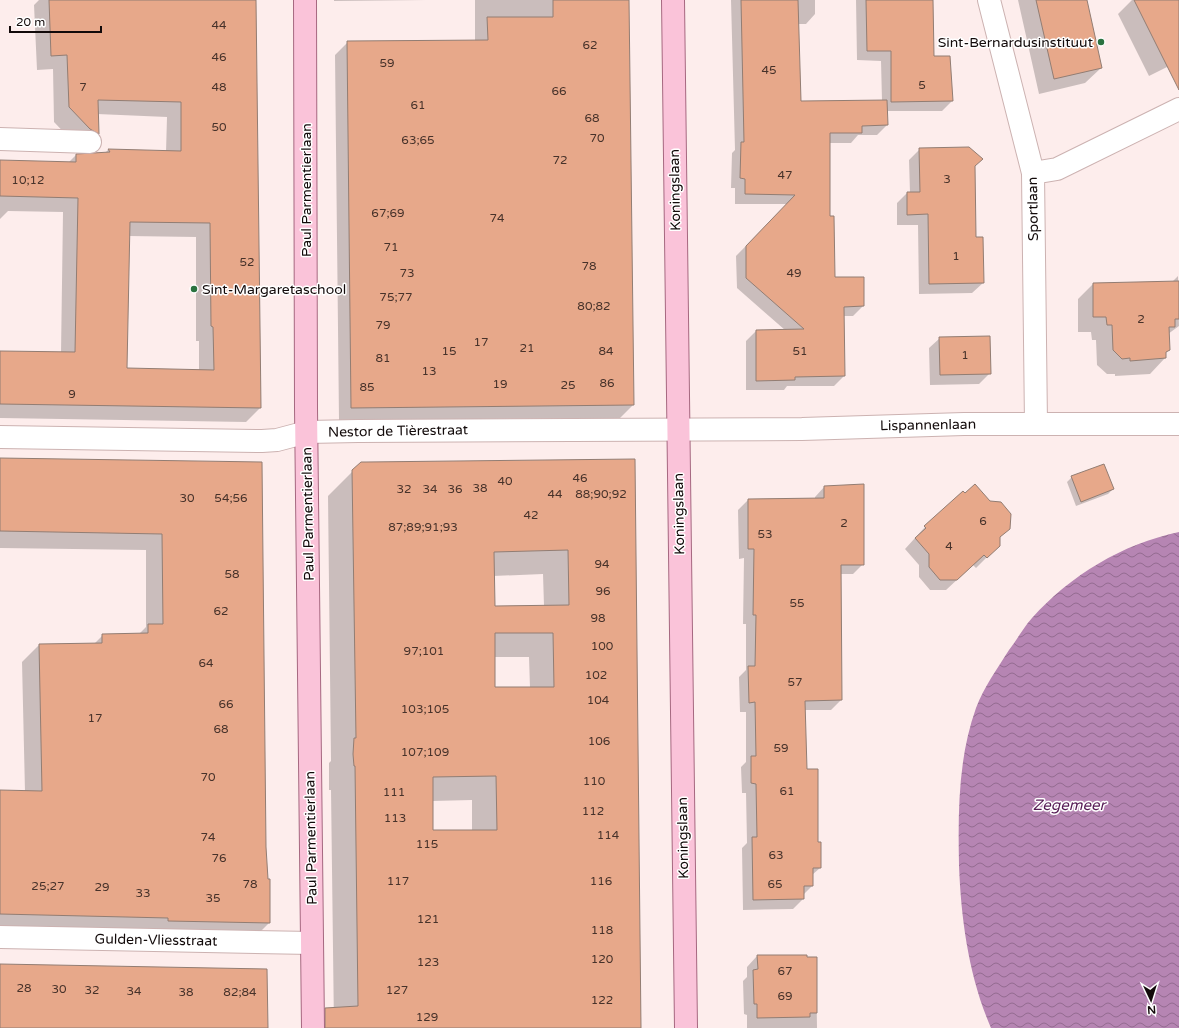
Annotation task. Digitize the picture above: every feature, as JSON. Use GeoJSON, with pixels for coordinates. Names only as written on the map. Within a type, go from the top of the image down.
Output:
{"type":"FeatureCollection","features":[{"type":"Feature","properties":{"kind":"main road","name":"Paul Parmentierlaan"},"geometry":{"type":"LineString","coordinates":[[305,0],[307,432],[313,1028]]}},
{"type":"Feature","properties":{"kind":"main road","name":"Koningslaan"},"geometry":{"type":"LineString","coordinates":[[673,0],[686,1028]]}},
{"type":"Feature","properties":{"kind":"street","name":"Sportlaan"},"geometry":{"type":"LineString","coordinates":[[989,0],[1033,173],[1036,424]]}},
{"type":"Feature","properties":{"kind":"street"},"geometry":{"type":"LineString","coordinates":[[1033,173],[1057,169],[1179,109]]}},
{"type":"Feature","properties":{"kind":"street"},"geometry":{"type":"LineString","coordinates":[[0,139],[90,142]]}},
{"type":"Feature","properties":{"kind":"street","name":"Lispannenlaan"},"geometry":{"type":"LineString","coordinates":[[678,430],[1036,424],[1179,424]]}},
{"type":"Feature","properties":{"kind":"street","name":"Nestor de Tièrestraat"},"geometry":{"type":"LineString","coordinates":[[0,437],[262,441],[277,440],[307,432],[678,430]]}},
{"type":"Feature","properties":{"kind":"street","name":"Gulden-Vliesstraat"},"geometry":{"type":"LineString","coordinates":[[0,937],[312,944]]}},
{"type":"Feature","properties":{"kind":"water","name":"Zegemeer"},"geometry":{"type":"Polygon","coordinates":[[[1179,532],[1179,1028],[991,1028],[983,1009],[972,969],[964,927],[959,865],[959,806],[962,766],[970,727],[976,708],[991,678],[1026,626],[1047,602],[1063,588],[1099,563],[1118,553],[1137,544],[1179,532]]]}},
{"type":"Feature","properties":{"kind":"building"},"geometry":{"type":"Polygon","coordinates":[[[49,0],[256,0],[261,408],[0,404],[0,351],[75,352],[78,198],[0,196],[0,160],[76,162],[76,154],[110,152],[108,149],[181,151],[181,102],[98,100],[99,134],[90,129],[69,107],[67,55],[51,56],[49,0]],[[130,222],[127,368],[214,370],[213,327],[211,326],[210,223],[130,222]]]}},
{"type":"Feature","properties":{"kind":"building"},"geometry":{"type":"Polygon","coordinates":[[[553,0],[629,0],[634,405],[351,408],[347,41],[488,40],[487,17],[553,17],[553,0]]]}},
{"type":"Feature","properties":{"kind":"building"},"geometry":{"type":"Polygon","coordinates":[[[741,0],[798,0],[801,101],[887,100],[888,125],[862,126],[862,133],[830,133],[830,216],[834,216],[835,277],[864,277],[864,306],[844,307],[845,376],[795,377],[795,380],[756,381],[756,330],[804,329],[746,278],[746,246],[795,195],[745,194],[745,179],[740,178],[741,142],[744,142],[741,0]]]}},
{"type":"Feature","properties":{"kind":"building"},"geometry":{"type":"Polygon","coordinates":[[[866,0],[933,0],[934,56],[950,56],[953,101],[891,102],[891,51],[867,51],[866,0]]]}},
{"type":"Feature","properties":{"kind":"building"},"geometry":{"type":"Polygon","coordinates":[[[1036,0],[1087,0],[1102,68],[1054,79],[1036,0]]]}},
{"type":"Feature","properties":{"kind":"building"},"geometry":{"type":"Polygon","coordinates":[[[1134,0],[1179,0],[1179,90],[1134,0]]]}},
{"type":"Feature","properties":{"kind":"building"},"geometry":{"type":"Polygon","coordinates":[[[969,147],[983,159],[975,166],[976,237],[983,237],[984,283],[929,284],[928,214],[907,215],[907,192],[920,192],[919,148],[969,147]]]}},
{"type":"Feature","properties":{"kind":"building"},"geometry":{"type":"Polygon","coordinates":[[[1179,281],[1179,319],[1175,319],[1175,327],[1169,327],[1170,350],[1166,352],[1166,358],[1130,361],[1130,358],[1122,359],[1113,350],[1112,325],[1107,325],[1106,317],[1093,317],[1093,283],[1179,281]]]}},
{"type":"Feature","properties":{"kind":"building"},"geometry":{"type":"Polygon","coordinates":[[[990,336],[991,374],[940,375],[939,337],[990,336]]]}},
{"type":"Feature","properties":{"kind":"building"},"geometry":{"type":"Polygon","coordinates":[[[0,458],[262,462],[266,847],[268,879],[270,879],[270,923],[168,921],[168,918],[0,914],[0,790],[42,791],[39,644],[102,643],[102,634],[148,633],[148,624],[163,624],[162,534],[0,531],[0,458]]]}},
{"type":"Feature","properties":{"kind":"building"},"geometry":{"type":"Polygon","coordinates":[[[635,459],[641,1028],[325,1028],[325,1008],[358,1006],[355,766],[353,754],[354,738],[356,738],[352,470],[361,462],[635,459]],[[568,550],[494,552],[495,606],[569,605],[568,550]],[[495,633],[495,687],[554,687],[553,633],[495,633]],[[496,776],[433,777],[433,830],[497,830],[496,776]]]}},
{"type":"Feature","properties":{"kind":"building"},"geometry":{"type":"Polygon","coordinates":[[[1104,464],[1114,489],[1081,502],[1071,476],[1104,464]]]}},
{"type":"Feature","properties":{"kind":"building"},"geometry":{"type":"Polygon","coordinates":[[[864,484],[864,565],[841,565],[842,700],[805,701],[807,769],[818,769],[818,842],[821,842],[821,868],[813,868],[813,886],[804,886],[804,899],[753,900],[752,837],[757,837],[756,784],[751,783],[751,756],[756,756],[755,702],[749,703],[748,666],[755,666],[756,615],[753,615],[754,549],[748,549],[748,499],[824,498],[824,486],[864,484]]]}},
{"type":"Feature","properties":{"kind":"building"},"geometry":{"type":"Polygon","coordinates":[[[975,484],[990,501],[1001,502],[1011,514],[1010,529],[1000,537],[1000,546],[987,558],[984,555],[957,580],[940,580],[929,567],[929,554],[915,538],[926,528],[924,526],[963,491],[965,493],[975,484]]]}},
{"type":"Feature","properties":{"kind":"building"},"geometry":{"type":"Polygon","coordinates":[[[757,955],[807,955],[807,957],[817,957],[817,1013],[810,1013],[810,1017],[757,1018],[757,1004],[754,1004],[753,970],[758,969],[757,955]]]}},
{"type":"Feature","properties":{"kind":"building"},"geometry":{"type":"Polygon","coordinates":[[[0,964],[267,969],[268,1028],[0,1028],[0,964]]]}},
{"type":"Feature","properties":{"kind":"place","name":"Sint-Bernardusinstituut"},"geometry":{"type":"Point","coordinates":[1101,42]}},
{"type":"Feature","properties":{"kind":"place","name":"Sint-Margaretaschool"},"geometry":{"type":"Point","coordinates":[194,289]}}]}
